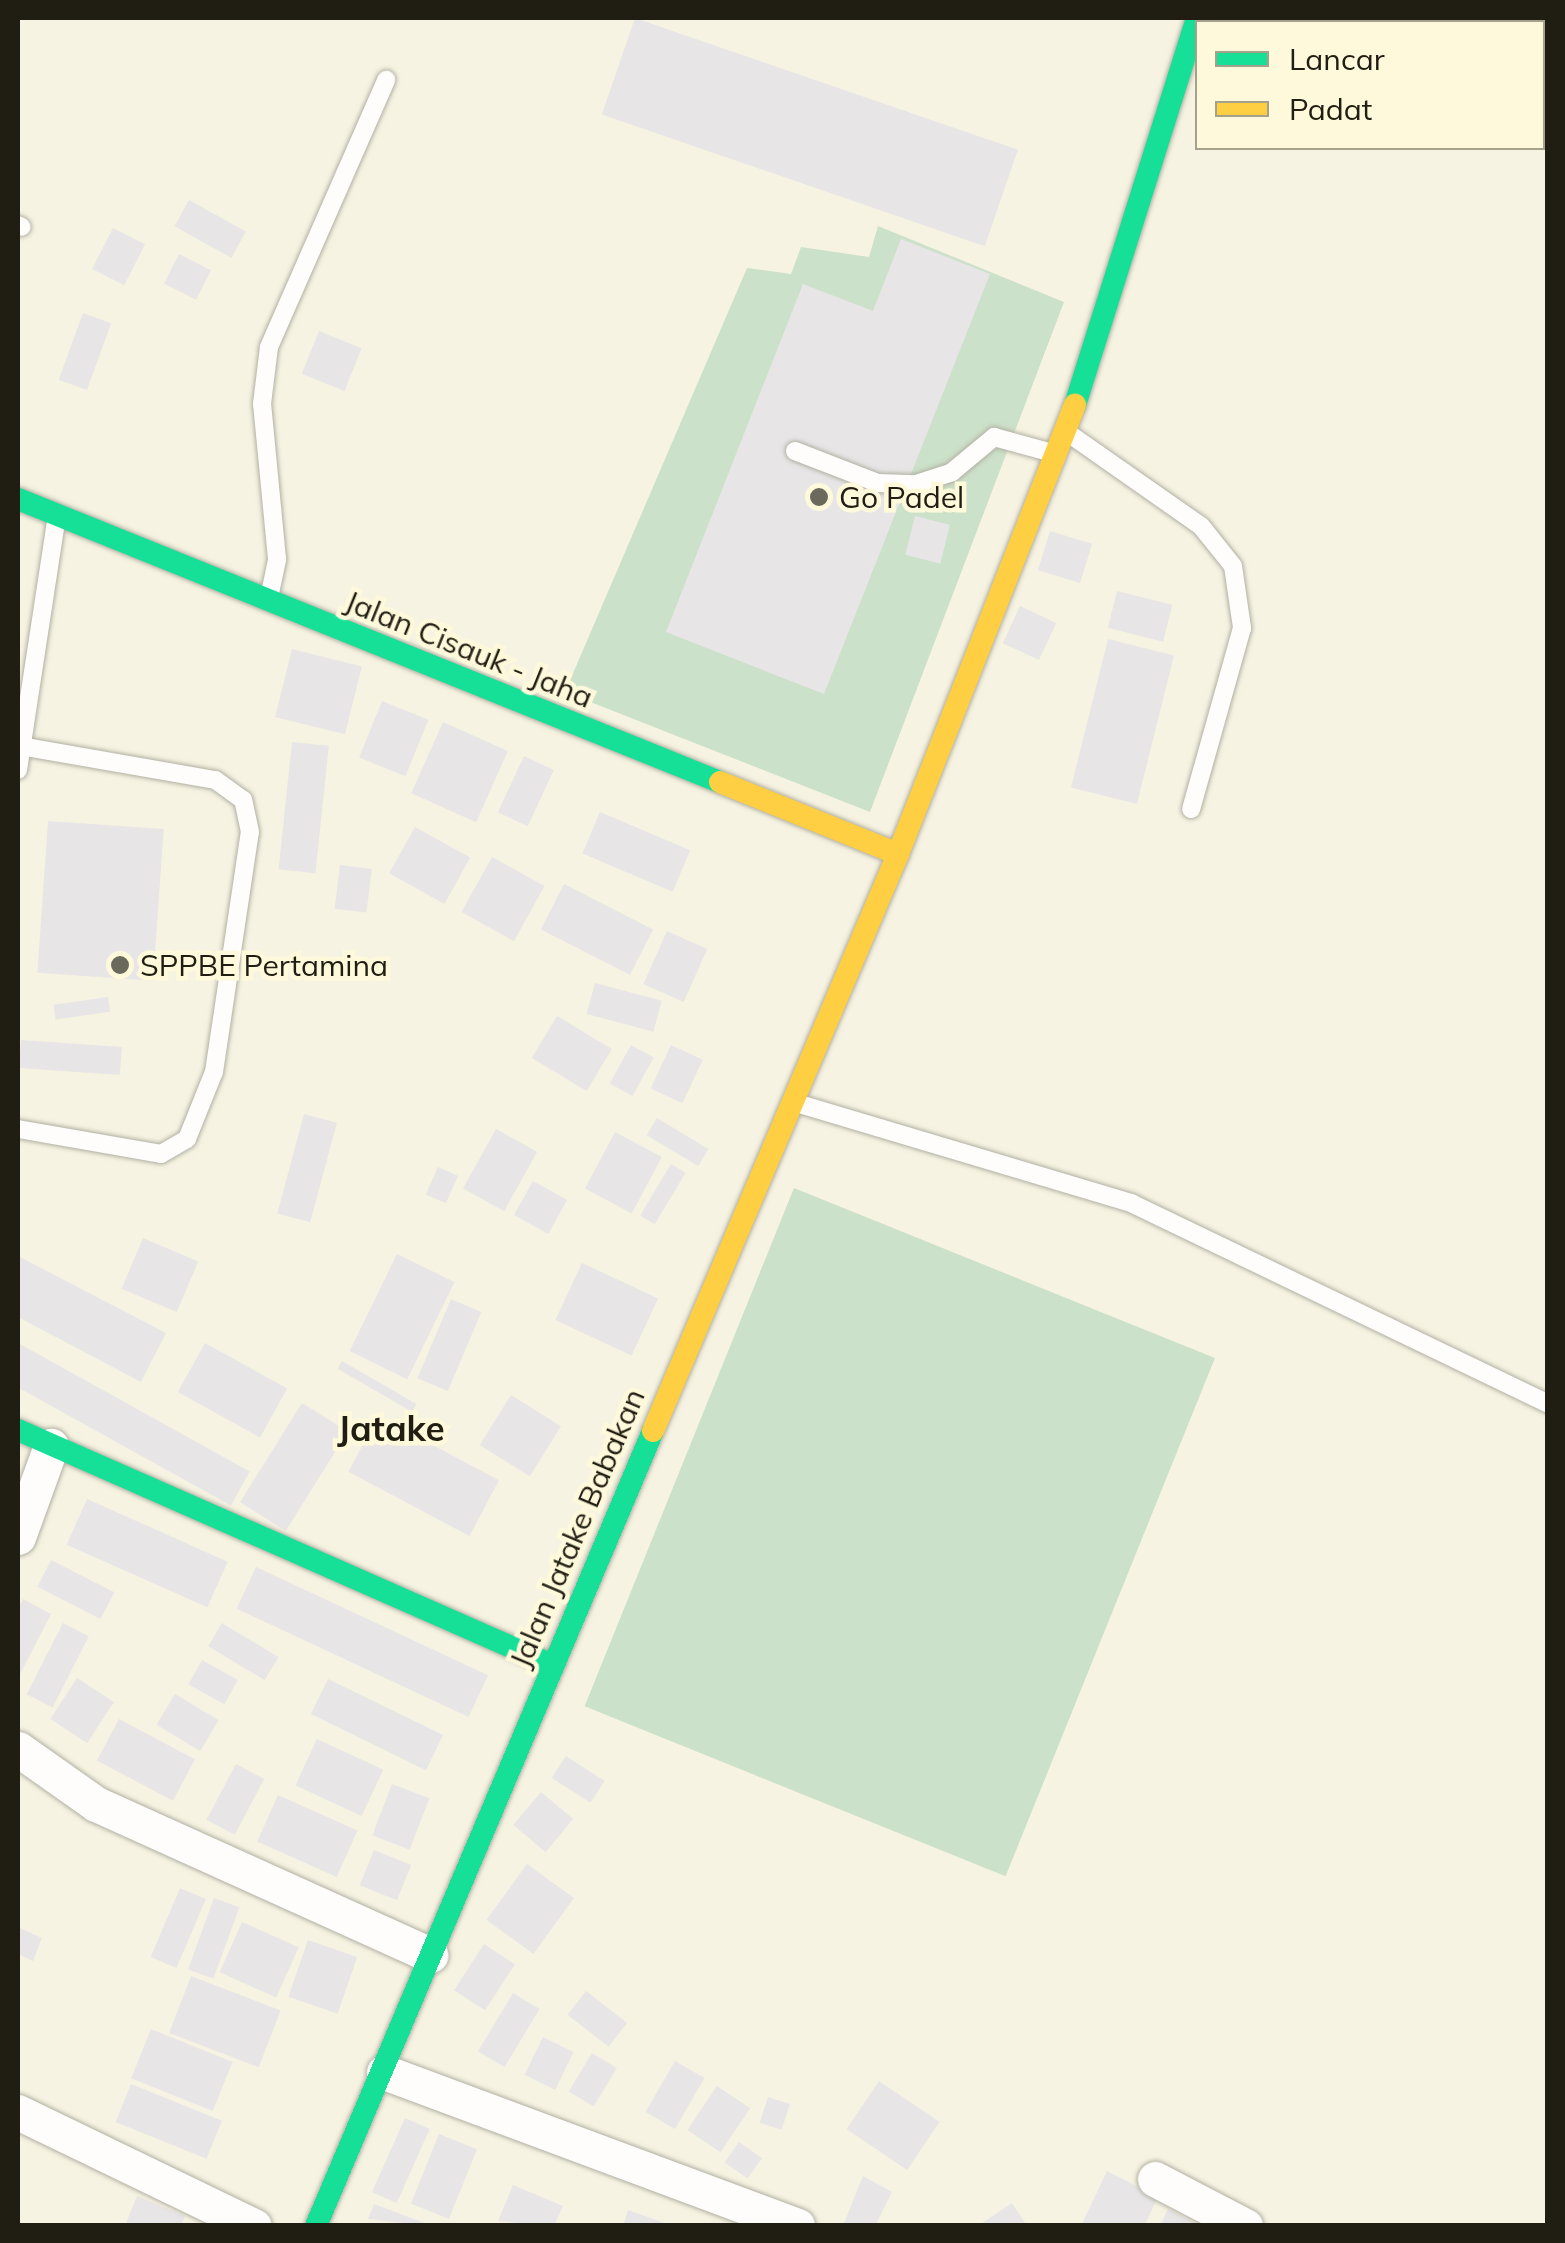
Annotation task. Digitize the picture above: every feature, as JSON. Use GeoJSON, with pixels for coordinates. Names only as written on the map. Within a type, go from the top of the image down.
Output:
{"type":"FeatureCollection","features":[{"type":"Feature","properties":{"kind":"main road","name":"Jalan Jatake Babakan"},"geometry":{"type":"LineString","coordinates":[[316,2226],[898,854],[1059,456],[1195,24]]}},
{"type":"Feature","properties":{"kind":"main road","name":"Jalan Cisauk - Jaha"},"geometry":{"type":"LineString","coordinates":[[18,499],[57,519],[898,854]]}},
{"type":"Feature","properties":{"kind":"main road"},"geometry":{"type":"LineString","coordinates":[[18,1430],[552,1665]]}},
{"type":"Feature","properties":{"kind":"street"},"geometry":{"type":"LineString","coordinates":[[18,1537],[51,1446]]}},
{"type":"Feature","properties":{"kind":"street"},"geometry":{"type":"LineString","coordinates":[[18,1749],[96,1804],[431,1955]]}},
{"type":"Feature","properties":{"kind":"street"},"geometry":{"type":"LineString","coordinates":[[384,2072],[797,2226]]}},
{"type":"Feature","properties":{"kind":"street"},"geometry":{"type":"LineString","coordinates":[[18,2112],[254,2226]]}},
{"type":"Feature","properties":{"kind":"street"},"geometry":{"type":"LineString","coordinates":[[1155,2180],[1246,2226]]}},
{"type":"Feature","properties":{"kind":"lane"},"geometry":{"type":"LineString","coordinates":[[269,601],[278,560],[262,404],[270,347],[386,80]]}},
{"type":"Feature","properties":{"kind":"lane"},"geometry":{"type":"LineString","coordinates":[[1066,432],[1201,526],[1233,566],[1242,628],[1191,809]]}},
{"type":"Feature","properties":{"kind":"lane"},"geometry":{"type":"LineString","coordinates":[[794,451],[878,483],[916,484],[952,472],[994,437],[1059,456]]}},
{"type":"Feature","properties":{"kind":"lane"},"geometry":{"type":"LineString","coordinates":[[18,770],[57,519]]}},
{"type":"Feature","properties":{"kind":"lane"},"geometry":{"type":"LineString","coordinates":[[18,1129],[161,1154],[187,1138],[214,1072],[250,832],[243,800],[216,780],[21,746]]}},
{"type":"Feature","properties":{"kind":"lane"},"geometry":{"type":"LineString","coordinates":[[791,1102],[1131,1203],[1548,1404]]}},
{"type":"Feature","properties":{"kind":"green space","name":"Go Padel"},"geometry":{"type":"Polygon","coordinates":[[[878,226],[1064,302],[870,812],[565,692],[747,268],[791,274],[801,247],[869,257],[878,226]]]}},
{"type":"Feature","properties":{"kind":"green space"},"geometry":{"type":"Polygon","coordinates":[[[794,1188],[1215,1358],[1006,1876],[585,1706],[794,1188]]]}},
{"type":"Feature","properties":{"kind":"building"},"geometry":{"type":"Polygon","coordinates":[[[635,18],[1018,150],[985,246],[602,114],[635,18]]]}},
{"type":"Feature","properties":{"kind":"building"},"geometry":{"type":"Polygon","coordinates":[[[189,200],[246,232],[231,258],[174,226],[189,200]]]}},
{"type":"Feature","properties":{"kind":"building"},"geometry":{"type":"Polygon","coordinates":[[[113,228],[145,244],[124,285],[92,269],[113,228]]]}},
{"type":"Feature","properties":{"kind":"building"},"geometry":{"type":"Polygon","coordinates":[[[901,239],[990,274],[824,694],[666,632],[803,284],[873,311],[901,239]]]}},
{"type":"Feature","properties":{"kind":"building"},"geometry":{"type":"Polygon","coordinates":[[[179,254],[211,270],[196,300],[164,283],[179,254]]]}},
{"type":"Feature","properties":{"kind":"building"},"geometry":{"type":"Polygon","coordinates":[[[83,313],[111,323],[87,390],[59,380],[83,313]]]}},
{"type":"Feature","properties":{"kind":"building"},"geometry":{"type":"Polygon","coordinates":[[[319,331],[362,348],[344,391],[302,374],[319,331]]]}},
{"type":"Feature","properties":{"kind":"building"},"geometry":{"type":"Polygon","coordinates":[[[915,516],[950,525],[940,564],[905,555],[915,516]]]}},
{"type":"Feature","properties":{"kind":"building"},"geometry":{"type":"Polygon","coordinates":[[[1050,531],[1092,544],[1080,583],[1038,570],[1050,531]]]}},
{"type":"Feature","properties":{"kind":"building"},"geometry":{"type":"Polygon","coordinates":[[[1117,591],[1172,605],[1163,642],[1108,628],[1117,591]]]}},
{"type":"Feature","properties":{"kind":"building"},"geometry":{"type":"Polygon","coordinates":[[[1020,606],[1056,623],[1039,660],[1003,643],[1020,606]]]}},
{"type":"Feature","properties":{"kind":"building"},"geometry":{"type":"Polygon","coordinates":[[[1108,639],[1174,655],[1137,804],[1071,787],[1108,639]]]}},
{"type":"Feature","properties":{"kind":"building"},"geometry":{"type":"Polygon","coordinates":[[[292,649],[362,666],[345,734],[275,717],[292,649]]]}},
{"type":"Feature","properties":{"kind":"building"},"geometry":{"type":"Polygon","coordinates":[[[382,701],[428,720],[406,776],[359,758],[382,701]]]}},
{"type":"Feature","properties":{"kind":"building"},"geometry":{"type":"Polygon","coordinates":[[[443,722],[508,751],[476,822],[411,793],[443,722]]]}},
{"type":"Feature","properties":{"kind":"building"},"geometry":{"type":"Polygon","coordinates":[[[292,742],[329,746],[315,873],[279,869],[292,742]]]}},
{"type":"Feature","properties":{"kind":"building"},"geometry":{"type":"Polygon","coordinates":[[[524,756],[554,770],[528,826],[498,812],[524,756]]]}},
{"type":"Feature","properties":{"kind":"building"},"geometry":{"type":"Polygon","coordinates":[[[600,812],[690,850],[673,892],[582,853],[600,812]]]}},
{"type":"Feature","properties":{"kind":"building"},"geometry":{"type":"Polygon","coordinates":[[[48,821],[164,829],[153,981],[37,973],[48,821]]]}},
{"type":"Feature","properties":{"kind":"building"},"geometry":{"type":"Polygon","coordinates":[[[415,827],[470,858],[444,904],[389,873],[415,827]]]}},
{"type":"Feature","properties":{"kind":"building"},"geometry":{"type":"Polygon","coordinates":[[[492,857],[544,886],[514,941],[461,912],[492,857]]]}},
{"type":"Feature","properties":{"kind":"building"},"geometry":{"type":"Polygon","coordinates":[[[340,865],[372,869],[366,913],[335,909],[340,865]]]}},
{"type":"Feature","properties":{"kind":"building"},"geometry":{"type":"Polygon","coordinates":[[[564,884],[653,929],[630,975],[541,929],[564,884]]]}},
{"type":"Feature","properties":{"kind":"building"},"geometry":{"type":"Polygon","coordinates":[[[667,931],[707,949],[684,1002],[643,984],[667,931]]]}},
{"type":"Feature","properties":{"kind":"building"},"geometry":{"type":"Polygon","coordinates":[[[595,983],[662,1001],[653,1032],[587,1014],[595,983]]]}},
{"type":"Feature","properties":{"kind":"building"},"geometry":{"type":"Polygon","coordinates":[[[108,997],[110,1012],[56,1020],[54,1005],[108,997]]]}},
{"type":"Feature","properties":{"kind":"building"},"geometry":{"type":"Polygon","coordinates":[[[557,1016],[612,1049],[587,1091],[532,1058],[557,1016]]]}},
{"type":"Feature","properties":{"kind":"building"},"geometry":{"type":"Polygon","coordinates":[[[21,1040],[122,1047],[120,1075],[19,1068],[21,1040]]]}},
{"type":"Feature","properties":{"kind":"building"},"geometry":{"type":"Polygon","coordinates":[[[631,1045],[654,1058],[632,1096],[610,1083],[631,1045]]]}},
{"type":"Feature","properties":{"kind":"building"},"geometry":{"type":"Polygon","coordinates":[[[671,1045],[703,1060],[682,1103],[651,1089],[671,1045]]]}},
{"type":"Feature","properties":{"kind":"building"},"geometry":{"type":"Polygon","coordinates":[[[304,1114],[337,1123],[310,1222],[277,1213],[304,1114]]]}},
{"type":"Feature","properties":{"kind":"building"},"geometry":{"type":"Polygon","coordinates":[[[657,1118],[708,1149],[698,1166],[647,1135],[657,1118]]]}},
{"type":"Feature","properties":{"kind":"building"},"geometry":{"type":"Polygon","coordinates":[[[496,1129],[537,1152],[504,1211],[463,1188],[496,1129]]]}},
{"type":"Feature","properties":{"kind":"building"},"geometry":{"type":"Polygon","coordinates":[[[615,1132],[662,1157],[632,1213],[585,1189],[615,1132]]]}},
{"type":"Feature","properties":{"kind":"building"},"geometry":{"type":"Polygon","coordinates":[[[671,1164],[686,1173],[655,1224],[640,1215],[671,1164]]]}},
{"type":"Feature","properties":{"kind":"building"},"geometry":{"type":"Polygon","coordinates":[[[438,1167],[458,1176],[446,1203],[426,1194],[438,1167]]]}},
{"type":"Feature","properties":{"kind":"building"},"geometry":{"type":"Polygon","coordinates":[[[533,1181],[567,1200],[548,1234],[514,1215],[533,1181]]]}},
{"type":"Feature","properties":{"kind":"building"},"geometry":{"type":"Polygon","coordinates":[[[143,1238],[198,1261],[177,1312],[122,1289],[143,1238]]]}},
{"type":"Feature","properties":{"kind":"building"},"geometry":{"type":"Polygon","coordinates":[[[397,1254],[455,1282],[407,1379],[350,1351],[397,1254]]]}},
{"type":"Feature","properties":{"kind":"building"},"geometry":{"type":"Polygon","coordinates":[[[18,1256],[166,1333],[141,1382],[18,1317],[18,1256]]]}},
{"type":"Feature","properties":{"kind":"building"},"geometry":{"type":"Polygon","coordinates":[[[582,1263],[658,1298],[632,1356],[555,1320],[582,1263]]]}},
{"type":"Feature","properties":{"kind":"building"},"geometry":{"type":"Polygon","coordinates":[[[451,1299],[481,1312],[448,1391],[417,1378],[451,1299]]]}},
{"type":"Feature","properties":{"kind":"building"},"geometry":{"type":"Polygon","coordinates":[[[18,1343],[250,1471],[231,1506],[18,1388],[18,1343]]]}},
{"type":"Feature","properties":{"kind":"building"},"geometry":{"type":"Polygon","coordinates":[[[205,1343],[287,1389],[260,1438],[178,1392],[205,1343]]]}},
{"type":"Feature","properties":{"kind":"building"},"geometry":{"type":"Polygon","coordinates":[[[342,1361],[416,1404],[412,1412],[338,1369],[342,1361]]]}},
{"type":"Feature","properties":{"kind":"building"},"geometry":{"type":"Polygon","coordinates":[[[511,1395],[561,1426],[530,1476],[480,1445],[511,1395]]]}},
{"type":"Feature","properties":{"kind":"building"},"geometry":{"type":"Polygon","coordinates":[[[302,1403],[348,1432],[286,1531],[240,1502],[302,1403]]]}},
{"type":"Feature","properties":{"kind":"building"},"geometry":{"type":"Polygon","coordinates":[[[378,1416],[499,1480],[469,1536],[348,1472],[378,1416]]]}},
{"type":"Feature","properties":{"kind":"building"},"geometry":{"type":"Polygon","coordinates":[[[87,1499],[228,1562],[207,1607],[67,1545],[87,1499]]]}},
{"type":"Feature","properties":{"kind":"building"},"geometry":{"type":"Polygon","coordinates":[[[51,1560],[114,1592],[101,1619],[37,1587],[51,1560]]]}},
{"type":"Feature","properties":{"kind":"building"},"geometry":{"type":"Polygon","coordinates":[[[256,1567],[488,1675],[469,1717],[237,1609],[256,1567]]]}},
{"type":"Feature","properties":{"kind":"building"},"geometry":{"type":"Polygon","coordinates":[[[23,1599],[51,1614],[18,1678],[18,1609],[23,1599]]]}},
{"type":"Feature","properties":{"kind":"building"},"geometry":{"type":"Polygon","coordinates":[[[63,1623],[89,1636],[53,1707],[27,1694],[63,1623]]]}},
{"type":"Feature","properties":{"kind":"building"},"geometry":{"type":"Polygon","coordinates":[[[222,1623],[279,1657],[265,1680],[208,1646],[222,1623]]]}},
{"type":"Feature","properties":{"kind":"building"},"geometry":{"type":"Polygon","coordinates":[[[202,1660],[238,1680],[224,1704],[188,1684],[202,1660]]]}},
{"type":"Feature","properties":{"kind":"building"},"geometry":{"type":"Polygon","coordinates":[[[77,1678],[114,1702],[87,1743],[50,1719],[77,1678]]]}},
{"type":"Feature","properties":{"kind":"building"},"geometry":{"type":"Polygon","coordinates":[[[328,1679],[443,1735],[426,1770],[311,1714],[328,1679]]]}},
{"type":"Feature","properties":{"kind":"building"},"geometry":{"type":"Polygon","coordinates":[[[175,1694],[219,1720],[200,1751],[156,1725],[175,1694]]]}},
{"type":"Feature","properties":{"kind":"building"},"geometry":{"type":"Polygon","coordinates":[[[119,1719],[195,1759],[173,1801],[97,1760],[119,1719]]]}},
{"type":"Feature","properties":{"kind":"building"},"geometry":{"type":"Polygon","coordinates":[[[317,1739],[383,1770],[362,1816],[295,1785],[317,1739]]]}},
{"type":"Feature","properties":{"kind":"building"},"geometry":{"type":"Polygon","coordinates":[[[566,1756],[605,1781],[590,1803],[552,1778],[566,1756]]]}},
{"type":"Feature","properties":{"kind":"building"},"geometry":{"type":"Polygon","coordinates":[[[236,1764],[264,1779],[235,1835],[206,1820],[236,1764]]]}},
{"type":"Feature","properties":{"kind":"building"},"geometry":{"type":"Polygon","coordinates":[[[392,1784],[429,1798],[410,1850],[372,1835],[392,1784]]]}},
{"type":"Feature","properties":{"kind":"building"},"geometry":{"type":"Polygon","coordinates":[[[541,1792],[573,1819],[546,1852],[513,1825],[541,1792]]]}},
{"type":"Feature","properties":{"kind":"building"},"geometry":{"type":"Polygon","coordinates":[[[278,1795],[357,1830],[337,1877],[257,1842],[278,1795]]]}},
{"type":"Feature","properties":{"kind":"building"},"geometry":{"type":"Polygon","coordinates":[[[374,1850],[411,1865],[397,1900],[360,1885],[374,1850]]]}},
{"type":"Feature","properties":{"kind":"building"},"geometry":{"type":"Polygon","coordinates":[[[527,1864],[574,1898],[533,1954],[486,1920],[527,1864]]]}},
{"type":"Feature","properties":{"kind":"building"},"geometry":{"type":"Polygon","coordinates":[[[180,1888],[206,1899],[176,1968],[151,1957],[180,1888]]]}},
{"type":"Feature","properties":{"kind":"building"},"geometry":{"type":"Polygon","coordinates":[[[214,1898],[239,1907],[213,1979],[188,1969],[214,1898]]]}},
{"type":"Feature","properties":{"kind":"building"},"geometry":{"type":"Polygon","coordinates":[[[242,1922],[299,1947],[276,1997],[220,1972],[242,1922]]]}},
{"type":"Feature","properties":{"kind":"building"},"geometry":{"type":"Polygon","coordinates":[[[18,1927],[42,1938],[33,1961],[18,1954],[18,1927]]]}},
{"type":"Feature","properties":{"kind":"building"},"geometry":{"type":"Polygon","coordinates":[[[308,1940],[357,1957],[338,2014],[288,1997],[308,1940]]]}},
{"type":"Feature","properties":{"kind":"building"},"geometry":{"type":"Polygon","coordinates":[[[484,1944],[515,1964],[485,2010],[454,1990],[484,1944]]]}},
{"type":"Feature","properties":{"kind":"building"},"geometry":{"type":"Polygon","coordinates":[[[191,1976],[281,2010],[259,2067],[169,2033],[191,1976]]]}},
{"type":"Feature","properties":{"kind":"building"},"geometry":{"type":"Polygon","coordinates":[[[586,1991],[627,2023],[609,2047],[568,2015],[586,1991]]]}},
{"type":"Feature","properties":{"kind":"building"},"geometry":{"type":"Polygon","coordinates":[[[513,1993],[540,2009],[505,2067],[478,2051],[513,1993]]]}},
{"type":"Feature","properties":{"kind":"building"},"geometry":{"type":"Polygon","coordinates":[[[151,2029],[233,2062],[213,2111],[131,2078],[151,2029]]]}},
{"type":"Feature","properties":{"kind":"building"},"geometry":{"type":"Polygon","coordinates":[[[543,2037],[574,2052],[555,2090],[525,2075],[543,2037]]]}},
{"type":"Feature","properties":{"kind":"building"},"geometry":{"type":"Polygon","coordinates":[[[592,2053],[617,2068],[594,2107],[569,2092],[592,2053]]]}},
{"type":"Feature","properties":{"kind":"building"},"geometry":{"type":"Polygon","coordinates":[[[675,2061],[704,2078],[675,2129],[646,2112],[675,2061]]]}},
{"type":"Feature","properties":{"kind":"building"},"geometry":{"type":"Polygon","coordinates":[[[879,2081],[940,2122],[907,2170],[847,2129],[879,2081]]]}},
{"type":"Feature","properties":{"kind":"building"},"geometry":{"type":"Polygon","coordinates":[[[131,2084],[222,2121],[207,2159],[116,2122],[131,2084]]]}},
{"type":"Feature","properties":{"kind":"building"},"geometry":{"type":"Polygon","coordinates":[[[717,2086],[750,2108],[721,2152],[687,2130],[717,2086]]]}},
{"type":"Feature","properties":{"kind":"building"},"geometry":{"type":"Polygon","coordinates":[[[768,2097],[790,2104],[782,2130],[760,2123],[768,2097]]]}},
{"type":"Feature","properties":{"kind":"building"},"geometry":{"type":"Polygon","coordinates":[[[405,2118],[430,2129],[397,2203],[372,2192],[405,2118]]]}},
{"type":"Feature","properties":{"kind":"building"},"geometry":{"type":"Polygon","coordinates":[[[439,2134],[477,2149],[449,2219],[411,2204],[439,2134]]]}},
{"type":"Feature","properties":{"kind":"building"},"geometry":{"type":"Polygon","coordinates":[[[739,2142],[762,2158],[748,2179],[725,2162],[739,2142]]]}},
{"type":"Feature","properties":{"kind":"building"},"geometry":{"type":"Polygon","coordinates":[[[1107,2171],[1158,2197],[1144,2226],[1081,2226],[1107,2171]]]}},
{"type":"Feature","properties":{"kind":"building"},"geometry":{"type":"Polygon","coordinates":[[[863,2176],[892,2192],[875,2226],[843,2226],[863,2176]]]}},
{"type":"Feature","properties":{"kind":"building"},"geometry":{"type":"Polygon","coordinates":[[[513,2185],[563,2206],[554,2226],[498,2221],[513,2185]]]}},
{"type":"Feature","properties":{"kind":"building"},"geometry":{"type":"Polygon","coordinates":[[[137,2196],[185,2216],[181,2226],[125,2226],[137,2196]]]}},
{"type":"Feature","properties":{"kind":"building"},"geometry":{"type":"Polygon","coordinates":[[[1012,2203],[1027,2226],[978,2226],[1012,2203]]]}},
{"type":"Feature","properties":{"kind":"building"},"geometry":{"type":"Polygon","coordinates":[[[374,2204],[430,2225],[430,2226],[368,2219],[374,2204]]]}},
{"type":"Feature","properties":{"kind":"building"},"geometry":{"type":"Polygon","coordinates":[[[1168,2209],[1201,2226],[1160,2226],[1168,2209]]]}},
{"type":"Feature","properties":{"kind":"building"},"geometry":{"type":"Polygon","coordinates":[[[628,2210],[670,2225],[670,2226],[623,2226],[628,2210]]]}},
{"type":"Feature","properties":{"kind":"traffic: fast"},"geometry":{"type":"LineString","coordinates":[[1075,405],[1195,24]]}},
{"type":"Feature","properties":{"kind":"traffic: fast"},"geometry":{"type":"LineString","coordinates":[[18,499],[720,782]]}},
{"type":"Feature","properties":{"kind":"traffic: fast"},"geometry":{"type":"LineString","coordinates":[[18,1430],[552,1665]]}},
{"type":"Feature","properties":{"kind":"traffic: fast"},"geometry":{"type":"LineString","coordinates":[[316,2226],[653,1431]]}},
{"type":"Feature","properties":{"kind":"traffic: slow"},"geometry":{"type":"LineString","coordinates":[[898,854],[1075,405]]}},
{"type":"Feature","properties":{"kind":"traffic: slow"},"geometry":{"type":"LineString","coordinates":[[653,1431],[898,854],[720,782]]}},
{"type":"Feature","properties":{"kind":"place","name":"Go Padel"},"geometry":{"type":"Point","coordinates":[819,497]}},
{"type":"Feature","properties":{"kind":"place","name":"SPPBE Pertamina"},"geometry":{"type":"Point","coordinates":[120,965]}},
{"type":"Feature","properties":{"kind":"district","name":"Jatake"},"geometry":{"type":"Point","coordinates":[391,1428]}}]}
